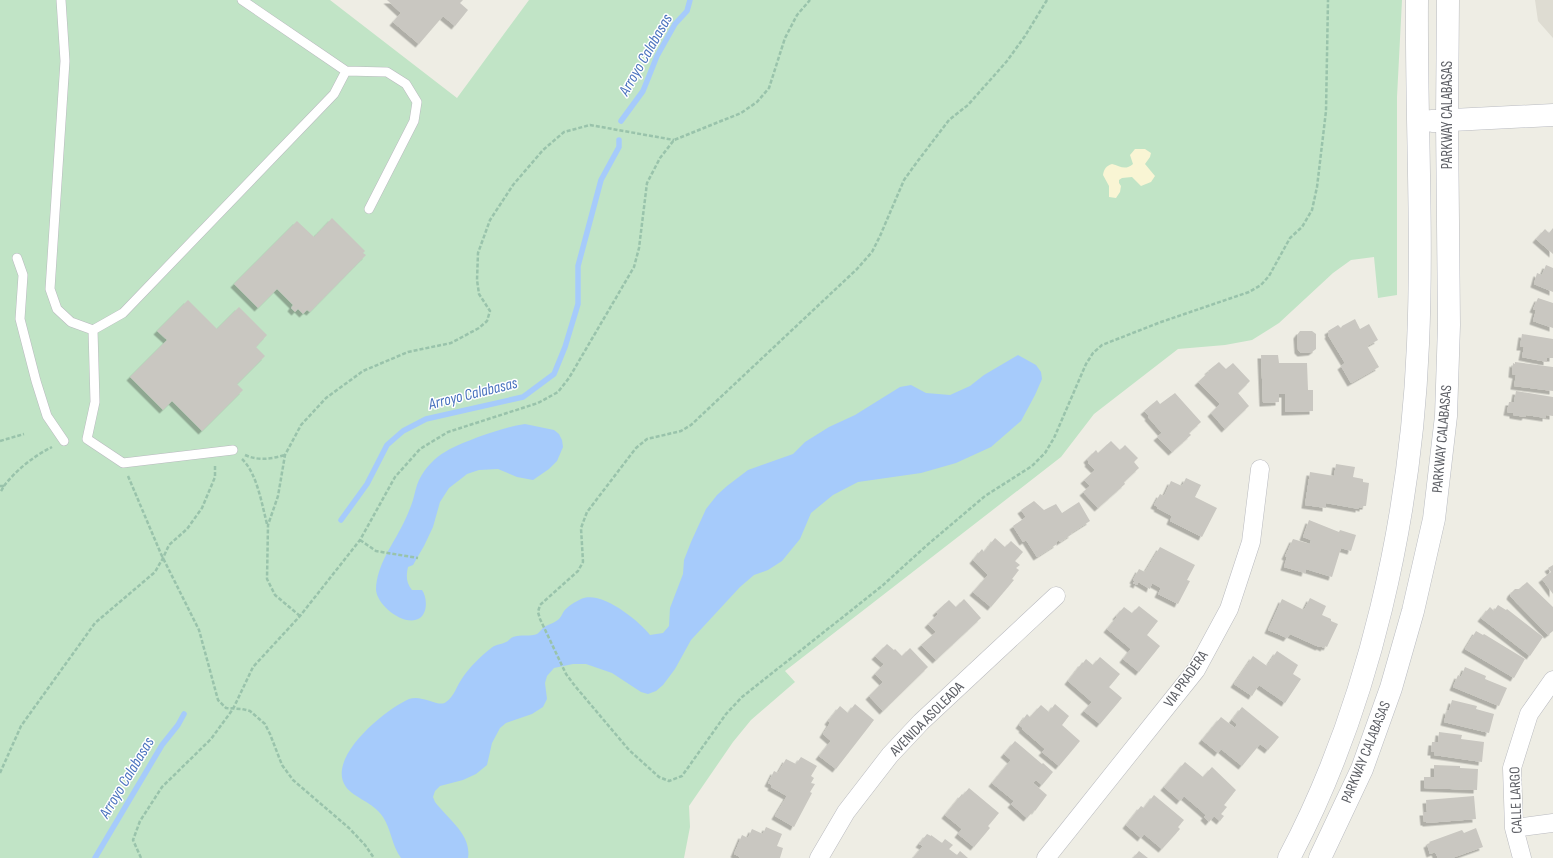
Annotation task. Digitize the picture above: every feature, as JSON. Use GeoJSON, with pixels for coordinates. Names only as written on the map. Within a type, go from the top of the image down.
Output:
{"type":"FeatureCollection","features":[{"type":"Feature","properties":{"kind":"street","name":"PARKWAY CALABASAS"},"geometry":{"type":"LineString","coordinates":[[1289,858],[1343,738],[1370,652],[1394,548],[1407,470],[1414,411],[1420,288],[1417,0]]}},
{"type":"Feature","properties":{"kind":"street","name":"PARKWAY CALABASAS"},"geometry":{"type":"LineString","coordinates":[[1320,858],[1362,769],[1391,688],[1414,611],[1434,519],[1446,416],[1449,325],[1447,120],[1448,0]]}},
{"type":"Feature","properties":{"kind":"street"},"geometry":{"type":"LineString","coordinates":[[1418,121],[1553,115]]}},
{"type":"Feature","properties":{"kind":"street","name":"VIA PRADERA"},"geometry":{"type":"LineString","coordinates":[[1046,858],[1196,670],[1229,609],[1251,542],[1260,469]]}},
{"type":"Feature","properties":{"kind":"street","name":"AVENIDA ASOLEADA"},"geometry":{"type":"LineString","coordinates":[[819,858],[846,812],[890,755],[921,722],[1056,596]]}},
{"type":"Feature","properties":{"kind":"street","name":"CALLE LARGO"},"geometry":{"type":"LineString","coordinates":[[1522,858],[1514,828],[1512,768],[1529,714],[1553,680]]}},
{"type":"Feature","properties":{"kind":"street"},"geometry":{"type":"LineString","coordinates":[[1514,828],[1553,823]]}},
{"type":"Feature","properties":{"kind":"lane"},"geometry":{"type":"LineString","coordinates":[[61,0],[65,61],[50,289],[57,309],[71,322],[93,330],[123,313],[334,94],[346,71]]}},
{"type":"Feature","properties":{"kind":"lane"},"geometry":{"type":"LineString","coordinates":[[242,0],[346,71],[387,72],[406,84],[417,102],[414,121],[369,209]]}},
{"type":"Feature","properties":{"kind":"lane"},"geometry":{"type":"LineString","coordinates":[[18,258],[23,275],[20,319],[36,381],[47,416],[64,441]]}},
{"type":"Feature","properties":{"kind":"lane"},"geometry":{"type":"LineString","coordinates":[[93,330],[95,402],[87,439],[123,463],[233,450]]}},
{"type":"Feature","properties":{"kind":"path"},"geometry":{"type":"LineString","coordinates":[[141,858],[133,840],[140,822],[162,787],[211,739],[233,709],[253,667],[300,616],[360,540],[395,477],[420,449],[448,432],[538,403],[558,392],[569,378],[634,267],[639,248],[647,183],[660,158],[674,140],[741,113],[757,102],[769,88],[788,32],[797,15],[810,0]]}},
{"type":"Feature","properties":{"kind":"path"},"geometry":{"type":"LineString","coordinates":[[1047,0],[1026,36],[1007,61],[968,105],[949,120],[904,180],[872,252],[857,269],[691,425],[681,431],[647,439],[636,448],[587,512],[581,528],[583,562],[578,570],[540,605],[538,612],[540,619],[566,674],[629,750],[659,777],[669,781],[682,776],[723,719],[742,697],[882,586],[985,496],[1032,466],[1045,453],[1054,438],[1086,364],[1093,353],[1102,345],[1161,322],[1249,292],[1261,285],[1269,276],[1290,238],[1302,227],[1312,210],[1317,187],[1326,111],[1328,0]]}},
{"type":"Feature","properties":{"kind":"path"},"geometry":{"type":"LineString","coordinates":[[268,525],[278,496],[285,455],[301,425],[326,398],[363,372],[408,352],[451,343],[479,328],[487,321],[490,311],[479,294],[477,280],[478,253],[490,220],[513,185],[543,150],[564,132],[590,125],[674,140]]}},
{"type":"Feature","properties":{"kind":"path"},"geometry":{"type":"LineString","coordinates":[[0,441],[24,434]]}},
{"type":"Feature","properties":{"kind":"path"},"geometry":{"type":"LineString","coordinates":[[0,493],[2,486],[12,475],[41,453],[64,441]]}},
{"type":"Feature","properties":{"kind":"path"},"geometry":{"type":"LineString","coordinates":[[233,450],[251,458],[270,460],[285,455]]}},
{"type":"Feature","properties":{"kind":"path"},"geometry":{"type":"LineString","coordinates":[[233,450],[247,464],[258,491],[268,525],[267,579],[275,595],[300,616]]}},
{"type":"Feature","properties":{"kind":"path"},"geometry":{"type":"LineString","coordinates":[[0,773],[21,726],[95,623],[155,572],[169,545],[187,529],[202,508],[215,477],[215,452]]}},
{"type":"Feature","properties":{"kind":"path"},"geometry":{"type":"LineString","coordinates":[[123,463],[163,558],[200,630],[218,700],[226,708],[250,711],[265,724],[282,765],[293,780],[349,828],[366,845],[374,858]]}},
{"type":"Feature","properties":{"kind":"path"},"geometry":{"type":"LineString","coordinates":[[360,540],[376,552],[418,558]]}},
{"type":"Feature","properties":{"kind":"shaded area"},"geometry":{"type":"Polygon","coordinates":[[[1535,0],[1553,0],[1553,38],[1538,21],[1535,0]]]}},
{"type":"Feature","properties":{"kind":"green space"},"geometry":{"type":"Polygon","coordinates":[[[0,0],[330,0],[457,98],[529,0],[1402,0],[1397,97],[1397,295],[1378,298],[1374,257],[1351,260],[1333,273],[1279,323],[1252,340],[1225,345],[1178,349],[1094,414],[1061,457],[785,671],[795,682],[751,720],[733,742],[689,806],[690,827],[684,858],[0,858],[0,0]]]}},
{"type":"Feature","properties":{"kind":"sand"},"geometry":{"type":"Polygon","coordinates":[[[1135,149],[1145,149],[1151,153],[1145,164],[1155,176],[1151,182],[1141,186],[1132,177],[1122,178],[1119,180],[1121,186],[1120,192],[1116,198],[1109,197],[1109,186],[1103,175],[1105,169],[1112,164],[1127,167],[1133,164],[1130,155],[1135,149]]]}},
{"type":"Feature","properties":{"kind":"water"},"geometry":{"type":"Polygon","coordinates":[[[1018,355],[1036,365],[1041,372],[1042,379],[1021,421],[991,447],[956,463],[921,473],[858,482],[833,495],[811,513],[800,539],[782,561],[768,570],[754,575],[740,587],[691,640],[675,669],[663,685],[656,691],[648,694],[641,692],[612,673],[586,664],[573,664],[554,668],[547,676],[545,683],[547,699],[543,707],[532,714],[506,723],[500,728],[492,743],[487,765],[476,774],[463,780],[440,786],[435,791],[433,797],[435,802],[463,835],[468,850],[468,858],[401,858],[383,817],[379,812],[349,791],[346,787],[342,775],[344,762],[351,749],[361,736],[386,713],[399,704],[414,698],[439,703],[446,702],[449,700],[469,670],[492,647],[507,642],[512,637],[537,634],[545,627],[558,620],[568,607],[581,599],[589,597],[608,602],[637,622],[650,635],[663,633],[669,626],[670,608],[683,574],[684,560],[706,509],[717,495],[748,470],[793,454],[805,442],[829,427],[855,415],[900,387],[911,385],[926,393],[950,395],[970,386],[984,375],[1018,355]]]}},
{"type":"Feature","properties":{"kind":"water"},"geometry":{"type":"Polygon","coordinates":[[[525,424],[554,430],[559,434],[563,447],[557,461],[549,469],[533,480],[517,477],[498,469],[479,470],[467,474],[449,488],[440,502],[433,527],[424,546],[413,565],[408,567],[407,570],[407,579],[412,590],[422,590],[424,593],[426,604],[423,615],[414,620],[407,620],[392,613],[381,602],[377,595],[376,589],[379,572],[406,518],[418,482],[425,471],[438,457],[454,447],[492,432],[525,424]]]}},
{"type":"Feature","properties":{"kind":"building"},"geometry":{"type":"Polygon","coordinates":[[[387,0],[463,0],[460,3],[468,10],[455,26],[443,16],[419,44],[393,22],[401,13],[387,0]]]}},
{"type":"Feature","properties":{"kind":"building"},"geometry":{"type":"Polygon","coordinates":[[[332,218],[365,251],[363,253],[366,255],[310,312],[307,310],[303,314],[298,309],[295,312],[291,308],[293,305],[277,289],[258,308],[234,284],[297,221],[314,237],[332,218]]]}},
{"type":"Feature","properties":{"kind":"building"},"geometry":{"type":"Polygon","coordinates":[[[1553,228],[1553,254],[1536,239],[1545,229],[1549,233],[1553,228]]]}},
{"type":"Feature","properties":{"kind":"building"},"geometry":{"type":"Polygon","coordinates":[[[1546,265],[1553,268],[1553,292],[1534,284],[1537,273],[1542,275],[1546,265]]]}},
{"type":"Feature","properties":{"kind":"building"},"geometry":{"type":"Polygon","coordinates":[[[1538,298],[1553,303],[1553,328],[1533,321],[1536,310],[1533,309],[1538,298]]]}},
{"type":"Feature","properties":{"kind":"building"},"geometry":{"type":"Polygon","coordinates":[[[188,300],[217,329],[239,307],[267,335],[256,347],[265,356],[237,384],[243,390],[202,431],[172,401],[163,410],[130,377],[167,340],[157,331],[188,300]]]}},
{"type":"Feature","properties":{"kind":"building"},"geometry":{"type":"Polygon","coordinates":[[[1355,319],[1360,329],[1369,324],[1378,340],[1367,346],[1379,367],[1351,383],[1341,366],[1345,363],[1328,335],[1328,331],[1338,325],[1341,328],[1355,319]]]}},
{"type":"Feature","properties":{"kind":"building"},"geometry":{"type":"Polygon","coordinates":[[[1300,331],[1312,331],[1316,334],[1316,349],[1312,352],[1301,353],[1298,350],[1297,335],[1300,331]]]}},
{"type":"Feature","properties":{"kind":"building"},"geometry":{"type":"Polygon","coordinates":[[[1522,334],[1553,339],[1553,358],[1547,358],[1547,362],[1522,357],[1524,347],[1520,347],[1522,334]]]}},
{"type":"Feature","properties":{"kind":"building"},"geometry":{"type":"Polygon","coordinates":[[[1261,355],[1278,355],[1279,363],[1307,363],[1308,390],[1313,390],[1313,411],[1285,412],[1285,394],[1279,394],[1279,402],[1263,403],[1261,355]]]}},
{"type":"Feature","properties":{"kind":"building"},"geometry":{"type":"Polygon","coordinates":[[[1219,362],[1226,369],[1233,363],[1250,381],[1238,393],[1249,406],[1225,429],[1211,413],[1220,404],[1198,382],[1219,362]]]}},
{"type":"Feature","properties":{"kind":"building"},"geometry":{"type":"Polygon","coordinates":[[[1515,362],[1553,367],[1553,391],[1514,386],[1516,375],[1512,374],[1513,363],[1515,364],[1515,362]]]}},
{"type":"Feature","properties":{"kind":"building"},"geometry":{"type":"Polygon","coordinates":[[[1516,391],[1553,397],[1553,416],[1546,415],[1546,418],[1526,415],[1525,417],[1513,415],[1513,413],[1507,412],[1509,402],[1514,402],[1516,391]]]}},
{"type":"Feature","properties":{"kind":"building"},"geometry":{"type":"Polygon","coordinates":[[[1175,393],[1201,422],[1189,433],[1191,435],[1172,452],[1157,437],[1162,433],[1144,411],[1157,400],[1160,404],[1175,393]]]}},
{"type":"Feature","properties":{"kind":"building"},"geometry":{"type":"Polygon","coordinates":[[[1111,441],[1120,450],[1125,445],[1138,458],[1134,462],[1139,468],[1124,482],[1125,484],[1098,508],[1083,492],[1090,486],[1084,480],[1095,470],[1088,463],[1089,462],[1087,459],[1096,450],[1098,453],[1111,441]]]}},
{"type":"Feature","properties":{"kind":"building"},"geometry":{"type":"Polygon","coordinates":[[[1336,464],[1355,467],[1353,477],[1363,479],[1363,482],[1369,483],[1366,506],[1363,506],[1363,508],[1359,507],[1359,509],[1326,503],[1326,508],[1305,505],[1310,472],[1334,476],[1336,464]]]}},
{"type":"Feature","properties":{"kind":"building"},"geometry":{"type":"Polygon","coordinates":[[[1186,478],[1201,485],[1195,497],[1217,508],[1202,537],[1170,521],[1172,516],[1154,505],[1160,494],[1164,496],[1171,481],[1182,486],[1186,478]]]}},
{"type":"Feature","properties":{"kind":"building"},"geometry":{"type":"Polygon","coordinates":[[[1034,501],[1044,510],[1056,504],[1062,513],[1079,502],[1090,521],[1060,542],[1059,540],[1056,542],[1057,544],[1037,557],[1026,540],[1023,542],[1013,526],[1026,517],[1021,510],[1034,501]]]}},
{"type":"Feature","properties":{"kind":"building"},"geometry":{"type":"Polygon","coordinates":[[[1309,520],[1339,532],[1340,530],[1356,535],[1351,551],[1341,548],[1332,577],[1306,569],[1305,573],[1284,567],[1287,557],[1285,556],[1293,539],[1310,544],[1311,540],[1303,537],[1309,520]]]}},
{"type":"Feature","properties":{"kind":"building"},"geometry":{"type":"Polygon","coordinates":[[[995,538],[1005,547],[1011,541],[1023,552],[1015,561],[1020,565],[1016,568],[1019,570],[1012,579],[1014,580],[991,607],[973,592],[988,575],[973,560],[982,549],[984,552],[995,538]]]}},
{"type":"Feature","properties":{"kind":"building"},"geometry":{"type":"Polygon","coordinates":[[[1160,547],[1195,565],[1187,580],[1190,581],[1178,604],[1158,594],[1161,588],[1152,583],[1150,589],[1138,582],[1137,585],[1133,583],[1139,569],[1145,572],[1160,547]]]}},
{"type":"Feature","properties":{"kind":"building"},"geometry":{"type":"Polygon","coordinates":[[[1553,565],[1553,594],[1542,579],[1551,572],[1548,568],[1553,565]]]}},
{"type":"Feature","properties":{"kind":"building"},"geometry":{"type":"Polygon","coordinates":[[[1527,582],[1553,607],[1553,631],[1548,635],[1510,596],[1515,589],[1519,589],[1527,582]]]}},
{"type":"Feature","properties":{"kind":"building"},"geometry":{"type":"Polygon","coordinates":[[[1310,598],[1326,606],[1322,615],[1338,624],[1327,647],[1319,647],[1290,634],[1287,638],[1268,630],[1282,599],[1304,610],[1310,598]]]}},
{"type":"Feature","properties":{"kind":"building"},"geometry":{"type":"Polygon","coordinates":[[[964,599],[981,618],[936,660],[921,645],[936,632],[928,624],[938,614],[936,612],[949,600],[956,607],[964,599]]]}},
{"type":"Feature","properties":{"kind":"building"},"geometry":{"type":"Polygon","coordinates":[[[1498,605],[1506,610],[1507,609],[1543,637],[1530,656],[1481,618],[1490,607],[1494,611],[1498,605]]]}},
{"type":"Feature","properties":{"kind":"building"},"geometry":{"type":"Polygon","coordinates":[[[1139,606],[1158,621],[1147,635],[1160,646],[1139,672],[1123,659],[1131,649],[1107,629],[1124,607],[1132,613],[1139,606]]]}},
{"type":"Feature","properties":{"kind":"building"},"geometry":{"type":"Polygon","coordinates":[[[1476,631],[1483,635],[1484,634],[1525,659],[1514,678],[1465,649],[1476,631]]]}},
{"type":"Feature","properties":{"kind":"building"},"geometry":{"type":"Polygon","coordinates":[[[887,644],[902,656],[910,648],[928,667],[883,711],[869,696],[883,682],[875,674],[884,664],[875,656],[887,644]]]}},
{"type":"Feature","properties":{"kind":"building"},"geometry":{"type":"Polygon","coordinates":[[[1277,651],[1298,665],[1293,674],[1301,679],[1285,703],[1259,685],[1252,696],[1234,684],[1253,656],[1267,666],[1277,651]]]}},
{"type":"Feature","properties":{"kind":"building"},"geometry":{"type":"Polygon","coordinates":[[[1100,657],[1120,674],[1109,687],[1122,698],[1100,724],[1084,711],[1092,702],[1068,681],[1086,659],[1093,665],[1100,657]]]}},
{"type":"Feature","properties":{"kind":"building"},"geometry":{"type":"Polygon","coordinates":[[[1465,667],[1486,676],[1485,679],[1507,688],[1499,706],[1453,687],[1458,675],[1461,677],[1465,667]]]}},
{"type":"Feature","properties":{"kind":"building"},"geometry":{"type":"Polygon","coordinates":[[[1452,700],[1477,706],[1476,709],[1494,714],[1489,733],[1444,722],[1447,710],[1449,711],[1452,700]]]}},
{"type":"Feature","properties":{"kind":"building"},"geometry":{"type":"Polygon","coordinates":[[[855,704],[874,720],[836,769],[819,756],[831,741],[823,734],[830,723],[828,721],[840,706],[848,713],[855,704]]]}},
{"type":"Feature","properties":{"kind":"building"},"geometry":{"type":"Polygon","coordinates":[[[1055,704],[1069,716],[1062,725],[1080,741],[1059,766],[1042,752],[1045,749],[1019,725],[1027,714],[1030,717],[1041,705],[1049,712],[1055,704]]]}},
{"type":"Feature","properties":{"kind":"building"},"geometry":{"type":"Polygon","coordinates":[[[1242,707],[1279,737],[1268,750],[1260,744],[1242,766],[1221,749],[1218,753],[1202,740],[1221,717],[1235,728],[1237,724],[1232,720],[1242,707]]]}},
{"type":"Feature","properties":{"kind":"building"},"geometry":{"type":"Polygon","coordinates":[[[1439,732],[1462,735],[1461,739],[1484,742],[1482,762],[1434,755],[1434,752],[1431,752],[1432,742],[1438,742],[1439,732]]]}},
{"type":"Feature","properties":{"kind":"building"},"geometry":{"type":"Polygon","coordinates":[[[1015,741],[1053,772],[1042,785],[1036,780],[1033,783],[1047,795],[1035,811],[1034,810],[1027,818],[1011,804],[1014,801],[992,783],[1011,760],[1004,754],[1015,741]]]}},
{"type":"Feature","properties":{"kind":"building"},"geometry":{"type":"Polygon","coordinates":[[[801,757],[817,766],[811,776],[814,778],[811,783],[815,784],[810,792],[812,793],[794,827],[775,816],[787,796],[771,787],[772,785],[768,783],[774,771],[778,773],[786,759],[796,764],[801,757]]]}},
{"type":"Feature","properties":{"kind":"building"},"geometry":{"type":"Polygon","coordinates":[[[1185,762],[1203,777],[1212,767],[1236,790],[1224,805],[1227,807],[1221,814],[1224,816],[1220,821],[1214,816],[1209,822],[1204,817],[1206,815],[1184,796],[1180,801],[1164,787],[1185,762]]]}},
{"type":"Feature","properties":{"kind":"building"},"geometry":{"type":"Polygon","coordinates":[[[1434,765],[1460,766],[1460,768],[1478,769],[1477,790],[1424,788],[1424,777],[1434,777],[1434,765]]]}},
{"type":"Feature","properties":{"kind":"building"},"geometry":{"type":"Polygon","coordinates":[[[969,788],[999,813],[988,826],[990,828],[974,847],[958,834],[962,829],[945,815],[962,794],[963,795],[969,788]]]}},
{"type":"Feature","properties":{"kind":"building"},"geometry":{"type":"Polygon","coordinates":[[[1154,795],[1184,820],[1178,827],[1180,829],[1162,849],[1144,834],[1141,838],[1126,825],[1141,806],[1144,808],[1154,795]]]}},
{"type":"Feature","properties":{"kind":"building"},"geometry":{"type":"Polygon","coordinates":[[[1474,796],[1476,819],[1424,822],[1423,812],[1427,812],[1426,800],[1474,796]]]}},
{"type":"Feature","properties":{"kind":"building"},"geometry":{"type":"Polygon","coordinates":[[[766,827],[782,834],[777,846],[783,848],[780,858],[739,858],[740,857],[734,854],[742,835],[748,838],[752,829],[763,834],[766,827]]]}},
{"type":"Feature","properties":{"kind":"building"},"geometry":{"type":"Polygon","coordinates":[[[1476,828],[1483,847],[1452,858],[1438,858],[1435,852],[1430,854],[1427,844],[1430,843],[1429,842],[1462,830],[1464,833],[1476,828]]]}},
{"type":"Feature","properties":{"kind":"building"},"geometry":{"type":"Polygon","coordinates":[[[927,834],[931,835],[942,843],[945,839],[953,845],[949,849],[957,855],[960,851],[968,858],[913,858],[923,846],[919,844],[927,834]]]}},
{"type":"Feature","properties":{"kind":"building"},"geometry":{"type":"Polygon","coordinates":[[[1139,851],[1148,858],[1133,858],[1139,851]]]}},
{"type":"Feature","properties":{"kind":"waterway","name":"Arroyo Calabasas"},"geometry":{"type":"LineString","coordinates":[[621,121],[643,91],[657,56],[675,24],[687,11],[690,0]]}},
{"type":"Feature","properties":{"kind":"waterway","name":"Arroyo Calabasas"},"geometry":{"type":"LineString","coordinates":[[341,520],[367,484],[387,445],[403,431],[426,419],[523,397],[554,374],[565,347],[578,304],[578,266],[601,180],[619,147],[619,140]]}},
{"type":"Feature","properties":{"kind":"waterway","name":"Arroyo Calabasas"},"geometry":{"type":"LineString","coordinates":[[95,858],[162,745],[178,725],[184,714]]}}]}
